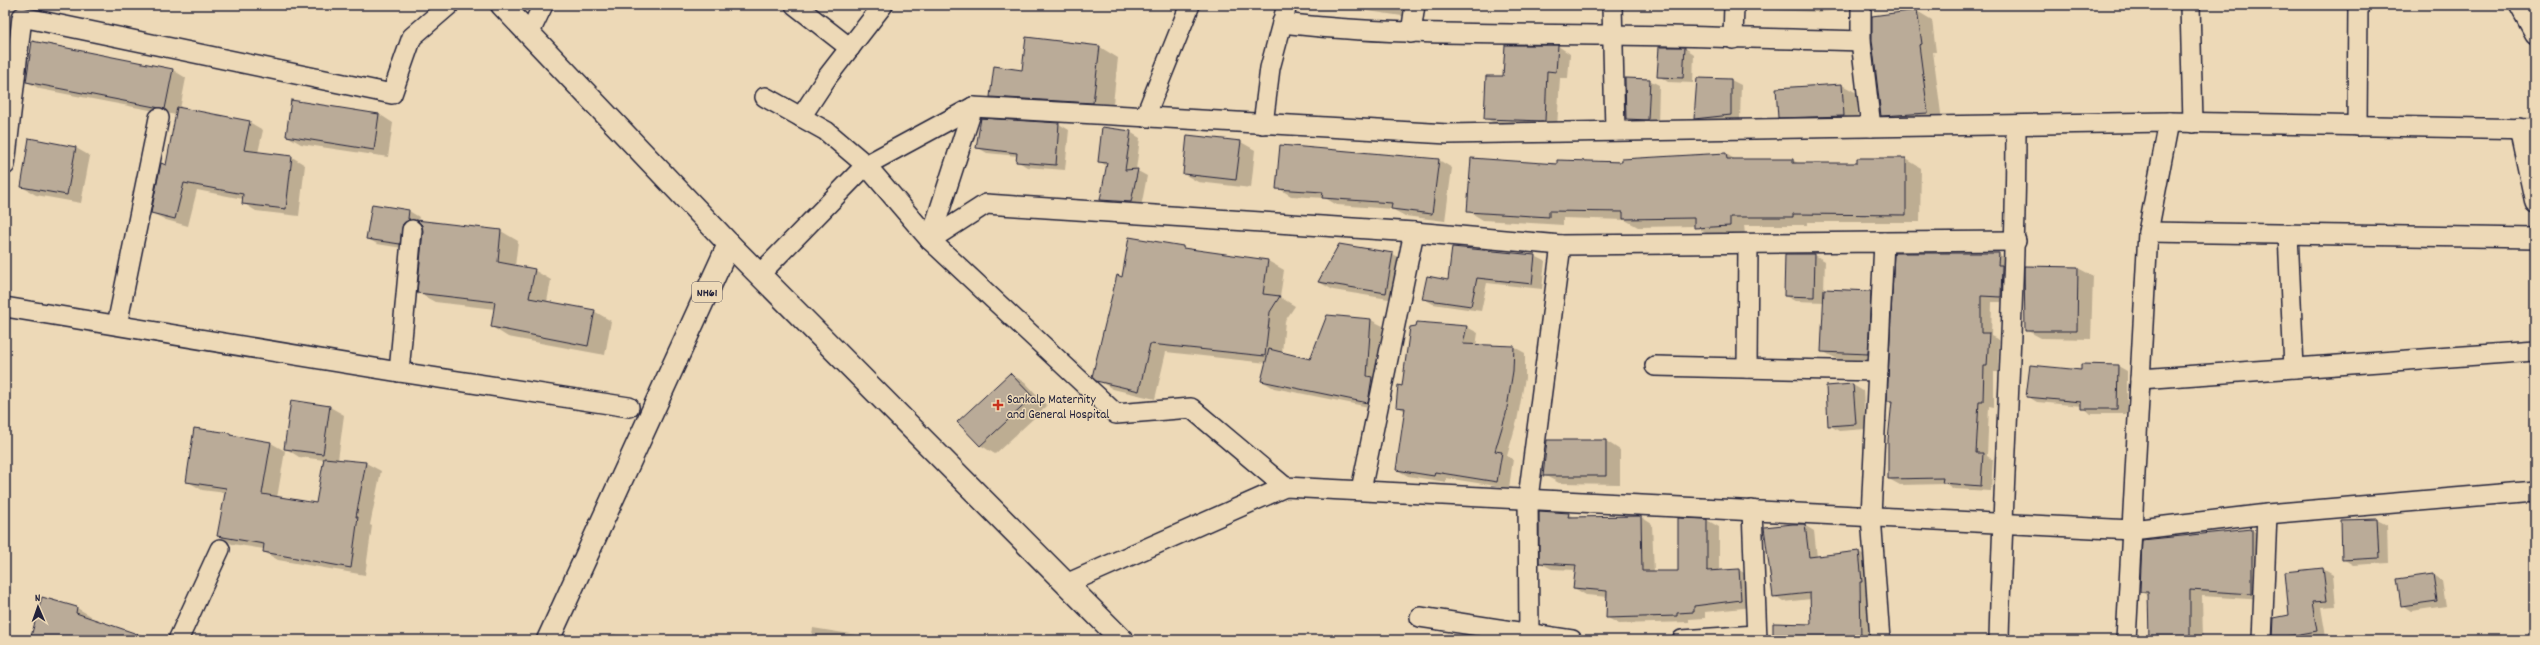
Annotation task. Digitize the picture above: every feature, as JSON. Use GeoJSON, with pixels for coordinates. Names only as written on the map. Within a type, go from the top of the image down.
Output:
{"type":"FeatureCollection","features":[{"type":"Feature","properties":{"kind":"main road"},"geometry":{"type":"LineString","coordinates":[[502,5],[759,275],[1122,640]]}},
{"type":"Feature","properties":{"kind":"main road","name":"NH61"},"geometry":{"type":"LineString","coordinates":[[548,640],[729,244]]}},
{"type":"Feature","properties":{"kind":"street"},"geometry":{"type":"LineString","coordinates":[[5,165],[10,67],[23,11],[392,94],[412,37],[449,5]]}},
{"type":"Feature","properties":{"kind":"street"},"geometry":{"type":"LineString","coordinates":[[529,34],[543,5]]}},
{"type":"Feature","properties":{"kind":"street"},"geometry":{"type":"LineString","coordinates":[[795,5],[850,48]]}},
{"type":"Feature","properties":{"kind":"street"},"geometry":{"type":"LineString","coordinates":[[801,117],[850,48],[884,5]]}},
{"type":"Feature","properties":{"kind":"street"},"geometry":{"type":"LineString","coordinates":[[1145,117],[1190,5]]}},
{"type":"Feature","properties":{"kind":"street"},"geometry":{"type":"LineString","coordinates":[[1263,124],[1270,68],[1287,5]]}},
{"type":"Feature","properties":{"kind":"street"},"geometry":{"type":"LineString","coordinates":[[1411,34],[1415,5]]}},
{"type":"Feature","properties":{"kind":"street"},"geometry":{"type":"LineString","coordinates":[[1612,5],[1614,131]]}},
{"type":"Feature","properties":{"kind":"street"},"geometry":{"type":"LineString","coordinates":[[1733,39],[1734,5]]}},
{"type":"Feature","properties":{"kind":"street"},"geometry":{"type":"LineString","coordinates":[[1861,5],[1861,41],[1871,127]]}},
{"type":"Feature","properties":{"kind":"street"},"geometry":{"type":"LineString","coordinates":[[2190,5],[2193,123]]}},
{"type":"Feature","properties":{"kind":"street"},"geometry":{"type":"LineString","coordinates":[[2357,126],[2358,5]]}},
{"type":"Feature","properties":{"kind":"street"},"geometry":{"type":"LineString","coordinates":[[2520,5],[2535,34]]}},
{"type":"Feature","properties":{"kind":"street"},"geometry":{"type":"LineString","coordinates":[[1282,23],[1340,30],[1411,34],[1612,35],[1861,41]]}},
{"type":"Feature","properties":{"kind":"street"},"geometry":{"type":"LineString","coordinates":[[765,98],[826,131],[866,165],[930,240],[1116,414],[1191,408],[1285,487]]}},
{"type":"Feature","properties":{"kind":"street"},"geometry":{"type":"LineString","coordinates":[[930,240],[973,107]]}},
{"type":"Feature","properties":{"kind":"street"},"geometry":{"type":"LineString","coordinates":[[759,275],[866,165],[973,107],[1448,134],[2169,122],[2527,129],[2535,203]]}},
{"type":"Feature","properties":{"kind":"street"},"geometry":{"type":"LineString","coordinates":[[117,325],[159,118]]}},
{"type":"Feature","properties":{"kind":"street"},"geometry":{"type":"LineString","coordinates":[[2126,640],[2148,232],[2169,122]]}},
{"type":"Feature","properties":{"kind":"street"},"geometry":{"type":"LineString","coordinates":[[1999,640],[2002,523],[2016,241],[2016,125]]}},
{"type":"Feature","properties":{"kind":"street"},"geometry":{"type":"LineString","coordinates":[[930,240],[986,204],[1414,232],[1561,245],[2016,241]]}},
{"type":"Feature","properties":{"kind":"street"},"geometry":{"type":"LineString","coordinates":[[399,372],[412,230]]}},
{"type":"Feature","properties":{"kind":"street"},"geometry":{"type":"LineString","coordinates":[[1361,490],[1414,232]]}},
{"type":"Feature","properties":{"kind":"street"},"geometry":{"type":"LineString","coordinates":[[2148,232],[2535,238]]}},
{"type":"Feature","properties":{"kind":"street"},"geometry":{"type":"LineString","coordinates":[[2288,234],[2294,368]]}},
{"type":"Feature","properties":{"kind":"street"},"geometry":{"type":"LineString","coordinates":[[1880,640],[1871,516],[1884,242]]}},
{"type":"Feature","properties":{"kind":"street"},"geometry":{"type":"LineString","coordinates":[[1747,368],[1748,244]]}},
{"type":"Feature","properties":{"kind":"street"},"geometry":{"type":"LineString","coordinates":[[1529,634],[1528,498],[1561,245]]}},
{"type":"Feature","properties":{"kind":"street"},"geometry":{"type":"LineString","coordinates":[[5,307],[399,372],[629,407]]}},
{"type":"Feature","properties":{"kind":"street"},"geometry":{"type":"LineString","coordinates":[[2140,379],[2535,351]]}},
{"type":"Feature","properties":{"kind":"street"},"geometry":{"type":"LineString","coordinates":[[1655,366],[1878,371]]}},
{"type":"Feature","properties":{"kind":"street"},"geometry":{"type":"LineString","coordinates":[[1066,584],[1285,487],[1528,498],[2132,530],[2267,514],[2535,491]]}},
{"type":"Feature","properties":{"kind":"street"},"geometry":{"type":"LineString","coordinates":[[1682,640],[1756,638],[1752,510]]}},
{"type":"Feature","properties":{"kind":"street"},"geometry":{"type":"LineString","coordinates":[[2262,640],[2267,514]]}},
{"type":"Feature","properties":{"kind":"street"},"geometry":{"type":"LineString","coordinates":[[178,640],[220,549]]}},
{"type":"Feature","properties":{"kind":"street"},"geometry":{"type":"LineString","coordinates":[[1420,617],[1572,640]]}},
{"type":"Feature","properties":{"kind":"building"},"geometry":{"type":"Polygon","coordinates":[[[1917,10],[1922,44],[1919,45],[1928,113],[1881,116],[1872,40],[1872,16],[1917,10]]]}},
{"type":"Feature","properties":{"kind":"building"},"geometry":{"type":"Polygon","coordinates":[[[1026,37],[1100,46],[1093,103],[990,97],[994,66],[1022,70],[1026,37]]]}},
{"type":"Feature","properties":{"kind":"building"},"geometry":{"type":"Polygon","coordinates":[[[32,41],[173,69],[165,109],[26,82],[32,41]]]}},
{"type":"Feature","properties":{"kind":"building"},"geometry":{"type":"Polygon","coordinates":[[[1505,45],[1558,45],[1556,72],[1547,71],[1545,121],[1484,119],[1486,76],[1503,76],[1505,45]]]}},
{"type":"Feature","properties":{"kind":"building"},"geometry":{"type":"Polygon","coordinates":[[[1659,47],[1685,47],[1683,78],[1657,77],[1659,47]]]}},
{"type":"Feature","properties":{"kind":"building"},"geometry":{"type":"Polygon","coordinates":[[[1625,78],[1650,79],[1648,120],[1626,119],[1625,78]]]}},
{"type":"Feature","properties":{"kind":"building"},"geometry":{"type":"Polygon","coordinates":[[[1697,78],[1731,79],[1731,115],[1694,119],[1697,78]]]}},
{"type":"Feature","properties":{"kind":"building"},"geometry":{"type":"Polygon","coordinates":[[[1842,84],[1844,116],[1778,118],[1776,88],[1842,84]]]}},
{"type":"Feature","properties":{"kind":"building"},"geometry":{"type":"Polygon","coordinates":[[[291,100],[379,114],[374,150],[286,136],[291,100]]]}},
{"type":"Feature","properties":{"kind":"building"},"geometry":{"type":"Polygon","coordinates":[[[177,107],[250,121],[244,150],[292,156],[286,209],[242,204],[243,194],[184,183],[175,219],[151,213],[161,163],[166,165],[177,107]]]}},
{"type":"Feature","properties":{"kind":"building"},"geometry":{"type":"Polygon","coordinates":[[[981,118],[1059,123],[1056,165],[1016,162],[1017,153],[976,148],[981,118]]]}},
{"type":"Feature","properties":{"kind":"building"},"geometry":{"type":"Polygon","coordinates":[[[1102,127],[1131,131],[1125,170],[1138,169],[1131,202],[1100,200],[1107,163],[1098,162],[1102,127]]]}},
{"type":"Feature","properties":{"kind":"building"},"geometry":{"type":"Polygon","coordinates":[[[1187,135],[1241,141],[1236,180],[1183,174],[1187,135]]]}},
{"type":"Feature","properties":{"kind":"building"},"geometry":{"type":"Polygon","coordinates":[[[29,138],[76,147],[67,195],[21,187],[29,138]]]}},
{"type":"Feature","properties":{"kind":"building"},"geometry":{"type":"Polygon","coordinates":[[[1280,145],[1439,159],[1432,214],[1391,209],[1392,203],[1322,198],[1323,192],[1276,189],[1280,145]]]}},
{"type":"Feature","properties":{"kind":"building"},"geometry":{"type":"Polygon","coordinates":[[[1726,153],[1727,159],[1793,159],[1793,163],[1857,163],[1857,158],[1906,158],[1906,215],[1793,214],[1793,217],[1730,217],[1730,226],[1694,228],[1694,218],[1623,219],[1623,212],[1549,211],[1549,217],[1467,212],[1471,158],[1557,164],[1557,160],[1622,162],[1622,159],[1726,153]]]}},
{"type":"Feature","properties":{"kind":"building"},"geometry":{"type":"Polygon","coordinates":[[[372,204],[409,210],[408,219],[410,219],[403,224],[400,244],[366,239],[372,204]]]}},
{"type":"Feature","properties":{"kind":"building"},"geometry":{"type":"Polygon","coordinates":[[[416,220],[501,230],[498,262],[535,269],[529,298],[595,310],[588,346],[491,327],[495,302],[417,293],[423,231],[422,225],[416,220]]]}},
{"type":"Feature","properties":{"kind":"building"},"geometry":{"type":"Polygon","coordinates":[[[1129,237],[1183,246],[1183,248],[1268,260],[1263,294],[1280,296],[1270,312],[1265,356],[1150,344],[1139,391],[1096,381],[1092,377],[1117,275],[1122,277],[1129,237]]]}},
{"type":"Feature","properties":{"kind":"building"},"geometry":{"type":"Polygon","coordinates":[[[1339,244],[1393,253],[1386,293],[1318,282],[1339,244]]]}},
{"type":"Feature","properties":{"kind":"building"},"geometry":{"type":"Polygon","coordinates":[[[1452,247],[1535,255],[1532,284],[1477,278],[1471,306],[1422,299],[1427,276],[1448,280],[1452,247]]]}},
{"type":"Feature","properties":{"kind":"building"},"geometry":{"type":"Polygon","coordinates":[[[1894,253],[1999,253],[1998,265],[2002,265],[2001,297],[1981,296],[1981,333],[1989,333],[1987,366],[1984,366],[1983,401],[1979,401],[1976,453],[1983,453],[1981,486],[1942,483],[1943,478],[1888,479],[1888,440],[1892,401],[1887,401],[1894,253]]]}},
{"type":"Feature","properties":{"kind":"building"},"geometry":{"type":"Polygon","coordinates":[[[1785,254],[1815,254],[1814,297],[1784,296],[1785,254]]]}},
{"type":"Feature","properties":{"kind":"building"},"geometry":{"type":"Polygon","coordinates":[[[2024,266],[2078,267],[2077,331],[2025,331],[2024,266]]]}},
{"type":"Feature","properties":{"kind":"building"},"geometry":{"type":"Polygon","coordinates":[[[1824,289],[1871,291],[1868,354],[1821,352],[1824,289]]]}},
{"type":"Feature","properties":{"kind":"building"},"geometry":{"type":"Polygon","coordinates":[[[1327,315],[1371,319],[1367,376],[1372,377],[1368,403],[1261,381],[1269,349],[1310,359],[1327,315]]]}},
{"type":"Feature","properties":{"kind":"building"},"geometry":{"type":"Polygon","coordinates":[[[1417,322],[1467,326],[1463,344],[1514,346],[1513,371],[1506,414],[1495,451],[1502,452],[1497,482],[1435,472],[1434,476],[1396,470],[1405,408],[1396,407],[1398,385],[1402,386],[1410,327],[1416,326],[1417,322]]]}},
{"type":"Feature","properties":{"kind":"building"},"geometry":{"type":"Polygon","coordinates":[[[2081,364],[2118,365],[2117,409],[2081,409],[2081,402],[2026,397],[2030,365],[2081,370],[2081,364]]]}},
{"type":"Feature","properties":{"kind":"building"},"geometry":{"type":"Polygon","coordinates":[[[1010,373],[1033,397],[980,446],[957,422],[1010,373]]]}},
{"type":"Feature","properties":{"kind":"building"},"geometry":{"type":"Polygon","coordinates":[[[1853,384],[1856,424],[1828,426],[1826,386],[1853,384]]]}},
{"type":"Feature","properties":{"kind":"building"},"geometry":{"type":"Polygon","coordinates":[[[291,400],[330,406],[323,454],[284,449],[291,400]]]}},
{"type":"Feature","properties":{"kind":"building"},"geometry":{"type":"Polygon","coordinates":[[[194,428],[230,433],[230,435],[271,442],[262,494],[316,503],[324,458],[366,462],[356,517],[358,517],[351,568],[263,552],[264,544],[217,536],[226,488],[186,482],[194,428]]]}},
{"type":"Feature","properties":{"kind":"building"},"geometry":{"type":"Polygon","coordinates":[[[1547,440],[1606,440],[1606,476],[1543,476],[1547,440]]]}},
{"type":"Feature","properties":{"kind":"building"},"geometry":{"type":"Polygon","coordinates":[[[1539,511],[1569,513],[1568,517],[1641,516],[1642,571],[1678,571],[1678,518],[1707,519],[1707,571],[1739,569],[1741,600],[1694,606],[1694,612],[1677,613],[1677,616],[1606,618],[1607,591],[1573,588],[1576,565],[1539,563],[1539,511]]]}},
{"type":"Feature","properties":{"kind":"building"},"geometry":{"type":"Polygon","coordinates":[[[2377,519],[2379,558],[2342,560],[2341,520],[2377,519]]]}},
{"type":"Feature","properties":{"kind":"building"},"geometry":{"type":"Polygon","coordinates":[[[1805,524],[1809,557],[1859,551],[1862,582],[1860,582],[1861,640],[1773,640],[1773,623],[1811,624],[1810,593],[1773,597],[1764,527],[1805,524]]]}},
{"type":"Feature","properties":{"kind":"building"},"geometry":{"type":"Polygon","coordinates":[[[2252,529],[2252,594],[2190,590],[2190,640],[2149,640],[2148,592],[2140,592],[2142,540],[2252,529]]]}},
{"type":"Feature","properties":{"kind":"building"},"geometry":{"type":"Polygon","coordinates":[[[2323,568],[2327,601],[2312,602],[2317,631],[2273,639],[2274,618],[2289,615],[2285,572],[2323,568]]]}},
{"type":"Feature","properties":{"kind":"building"},"geometry":{"type":"Polygon","coordinates":[[[2433,574],[2437,601],[2401,606],[2397,579],[2433,574]]]}},
{"type":"Feature","properties":{"kind":"building"},"geometry":{"type":"Polygon","coordinates":[[[42,597],[77,607],[76,613],[146,637],[146,640],[30,640],[42,597]]]}},
{"type":"Feature","properties":{"kind":"place","name":"Sankalp Maternity and General Hospital"},"geometry":{"type":"Point","coordinates":[998,405]}}]}
